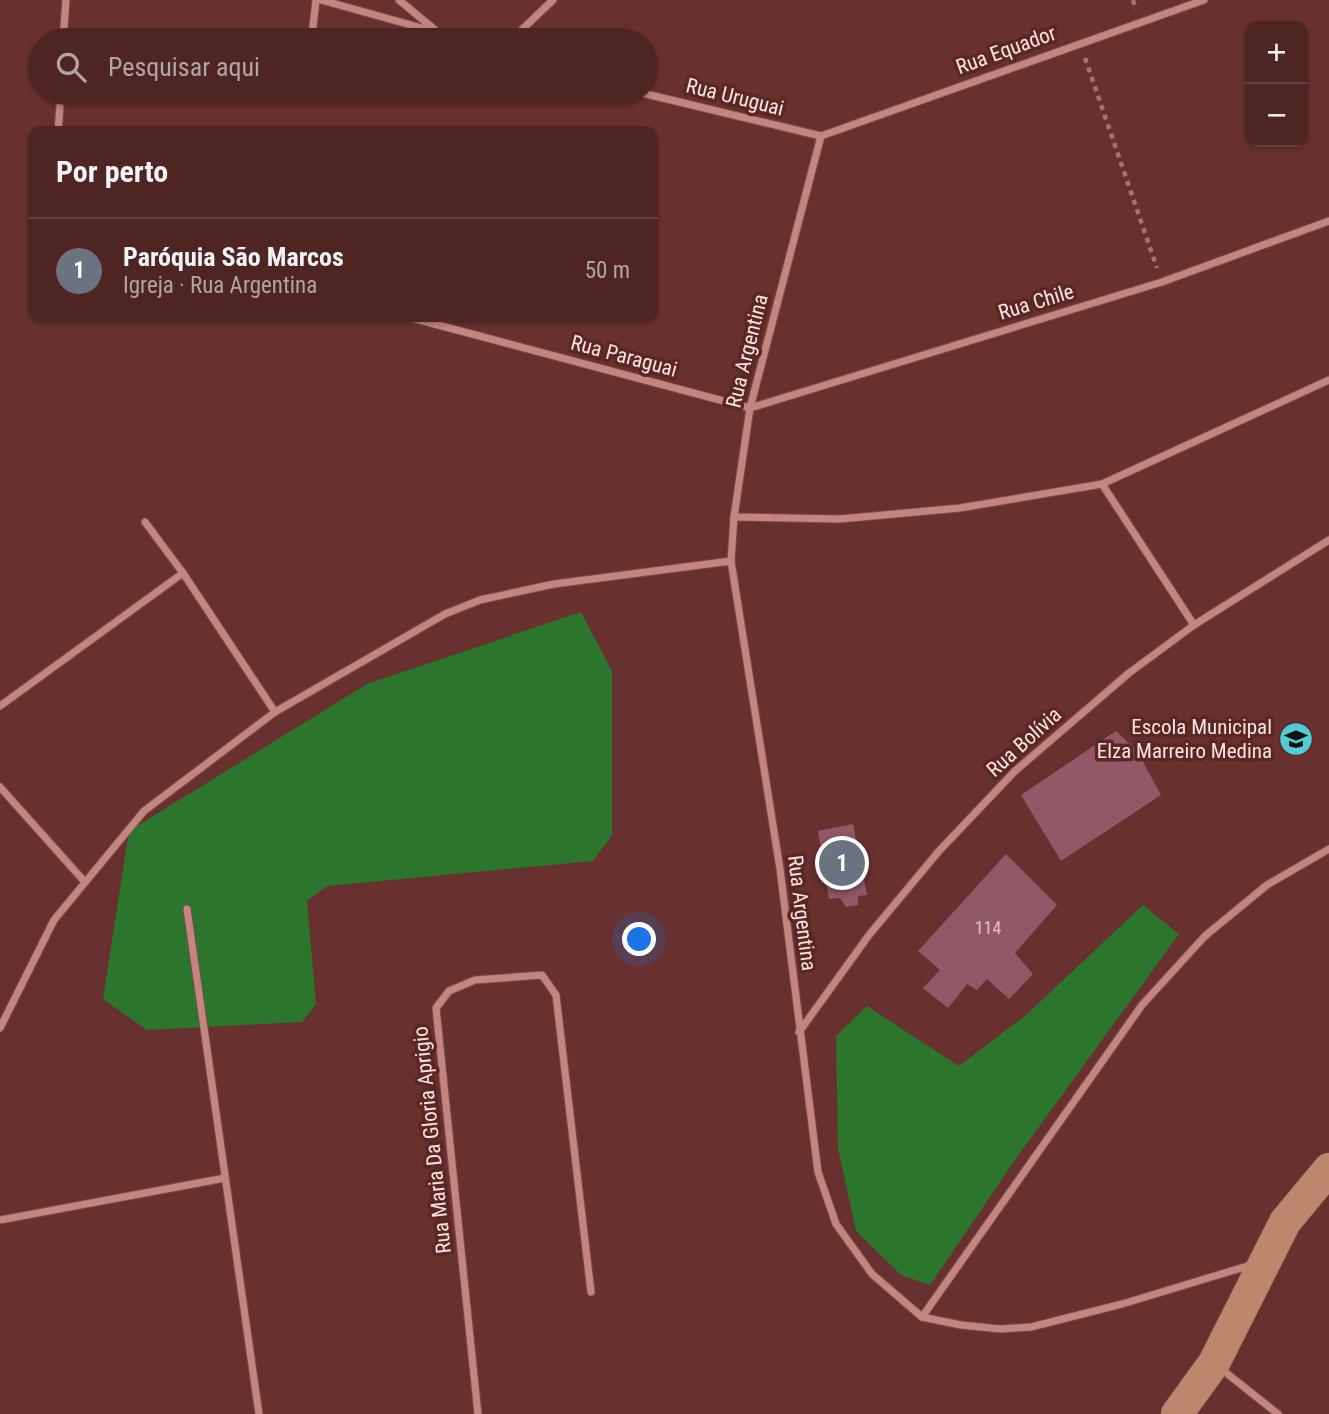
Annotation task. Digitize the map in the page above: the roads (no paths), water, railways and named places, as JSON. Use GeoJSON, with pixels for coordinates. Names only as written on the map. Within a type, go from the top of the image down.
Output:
{"type":"FeatureCollection","features":[{"type":"Feature","properties":{"kind":"main road"},"geometry":{"type":"LineString","coordinates":[[1177,1414],[1214,1363],[1285,1222],[1329,1169]]}},
{"type":"Feature","properties":{"kind":"street"},"geometry":{"type":"LineString","coordinates":[[65,28],[66,0]]}},
{"type":"Feature","properties":{"kind":"street"},"geometry":{"type":"LineString","coordinates":[[313,28],[319,0],[423,28]]}},
{"type":"Feature","properties":{"kind":"street"},"geometry":{"type":"LineString","coordinates":[[399,0],[433,28]]}},
{"type":"Feature","properties":{"kind":"street"},"geometry":{"type":"LineString","coordinates":[[523,28],[553,0]]}},
{"type":"Feature","properties":{"kind":"street","name":"Rua Equador"},"geometry":{"type":"LineString","coordinates":[[821,136],[1204,0]]}},
{"type":"Feature","properties":{"kind":"street","name":"Rua Uruguai"},"geometry":{"type":"LineString","coordinates":[[658,97],[821,136]]}},
{"type":"Feature","properties":{"kind":"street"},"geometry":{"type":"LineString","coordinates":[[58,126],[60,105]]}},
{"type":"Feature","properties":{"kind":"street","name":"Rua Argentina"},"geometry":{"type":"LineString","coordinates":[[821,136],[750,408],[734,517],[731,561],[780,869],[818,1172],[835,1224],[872,1274],[922,1317],[1000,1329],[1031,1327],[1122,1304],[1264,1261]]}},
{"type":"Feature","properties":{"kind":"street","name":"Rua Chile"},"geometry":{"type":"LineString","coordinates":[[750,408],[1162,282],[1329,221]]}},
{"type":"Feature","properties":{"kind":"street","name":"Rua Paraguai"},"geometry":{"type":"LineString","coordinates":[[427,322],[750,408]]}},
{"type":"Feature","properties":{"kind":"street"},"geometry":{"type":"LineString","coordinates":[[734,517],[866,517],[960,508],[1102,484],[1329,380]]}},
{"type":"Feature","properties":{"kind":"street"},"geometry":{"type":"LineString","coordinates":[[1102,484],[1194,625]]}},
{"type":"Feature","properties":{"kind":"street"},"geometry":{"type":"LineString","coordinates":[[145,522],[183,573],[275,712]]}},
{"type":"Feature","properties":{"kind":"street","name":"Rua Bolívia"},"geometry":{"type":"LineString","coordinates":[[799,1032],[869,935],[939,851],[1015,771],[1129,673],[1194,625],[1329,540]]}},
{"type":"Feature","properties":{"kind":"street"},"geometry":{"type":"LineString","coordinates":[[0,1028],[54,920],[144,811],[275,712],[444,614],[480,600],[554,584],[731,561]]}},
{"type":"Feature","properties":{"kind":"street"},"geometry":{"type":"LineString","coordinates":[[0,706],[183,573]]}},
{"type":"Feature","properties":{"kind":"street"},"geometry":{"type":"LineString","coordinates":[[0,787],[84,881]]}},
{"type":"Feature","properties":{"kind":"street"},"geometry":{"type":"LineString","coordinates":[[922,1317],[1142,1004],[1205,936],[1267,885],[1329,849]]}},
{"type":"Feature","properties":{"kind":"street"},"geometry":{"type":"LineString","coordinates":[[187,909],[258,1414]]}},
{"type":"Feature","properties":{"kind":"street","name":"Rua Maria Da Gloria Aprigio"},"geometry":{"type":"LineString","coordinates":[[478,1414],[436,1008],[449,991],[475,980],[542,975],[555,995],[591,1292]]}},
{"type":"Feature","properties":{"kind":"street"},"geometry":{"type":"LineString","coordinates":[[0,1220],[225,1178]]}},
{"type":"Feature","properties":{"kind":"street"},"geometry":{"type":"LineString","coordinates":[[1214,1363],[1278,1414]]}},
{"type":"Feature","properties":{"kind":"place","name":"Escola Municipal Elza Marreiro Medina"},"geometry":{"type":"Point","coordinates":[1296,739]}},
{"type":"Feature","properties":{"kind":"place","name":"Paróquia São Marcos"},"geometry":{"type":"Point","coordinates":[842,863]}}]}
